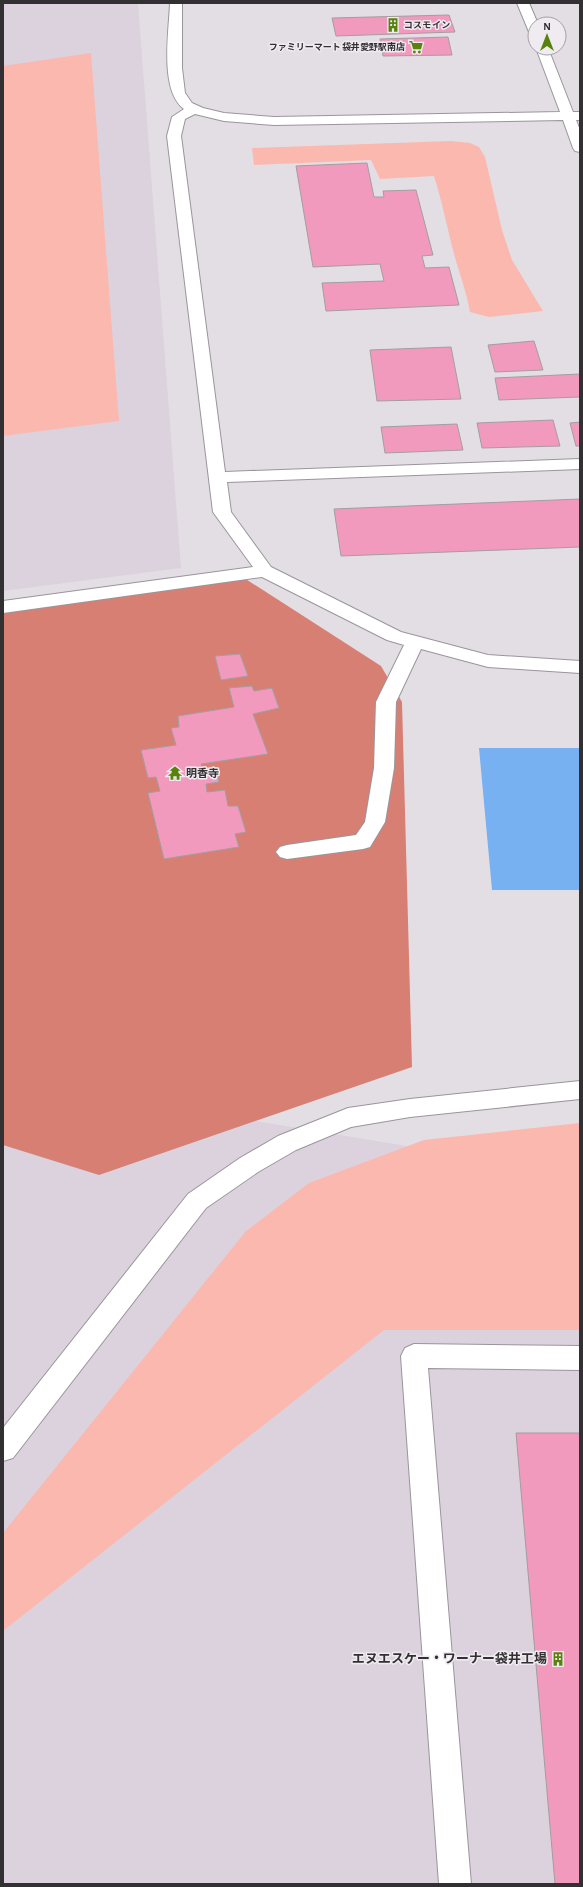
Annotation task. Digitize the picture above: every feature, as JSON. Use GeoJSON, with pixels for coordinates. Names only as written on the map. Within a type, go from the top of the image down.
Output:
{"type":"FeatureCollection","features":[{"type":"Feature","properties":{"kind":"street"},"geometry":{"type":"LineString","coordinates":[[176,3],[176,85],[181,101],[195,109],[228,119],[274,121],[574,116]]}},
{"type":"Feature","properties":{"kind":"street"},"geometry":{"type":"LineString","coordinates":[[523,3],[528,16]]}},
{"type":"Feature","properties":{"kind":"street"},"geometry":{"type":"LineString","coordinates":[[546,56],[574,116],[580,148]]}},
{"type":"Feature","properties":{"kind":"street"},"geometry":{"type":"LineString","coordinates":[[195,109],[179,118],[174,136],[222,512],[265,571],[394,636],[488,661],[580,667]]}},
{"type":"Feature","properties":{"kind":"street"},"geometry":{"type":"LineString","coordinates":[[217,477],[580,464]]}},
{"type":"Feature","properties":{"kind":"street"},"geometry":{"type":"LineString","coordinates":[[3,606],[265,571]]}},
{"type":"Feature","properties":{"kind":"street"},"geometry":{"type":"LineString","coordinates":[[287,852],[364,842],[375,822],[384,768],[386,702],[415,642]]}},
{"type":"Feature","properties":{"kind":"street"},"geometry":{"type":"LineString","coordinates":[[3,1449],[198,1201],[248,1165],[287,1143],[348,1118],[410,1108],[580,1090]]}},
{"type":"Feature","properties":{"kind":"street"},"geometry":{"type":"LineString","coordinates":[[455,1884],[414,1356],[580,1358]]}},
{"type":"Feature","properties":{"kind":"shaded area"},"geometry":{"type":"Polygon","coordinates":[[[3,3],[138,3],[181,568],[3,591],[3,3]]]}},
{"type":"Feature","properties":{"kind":"shaded area"},"geometry":{"type":"Polygon","coordinates":[[[91,53],[119,421],[3,436],[3,66],[91,53]]]}},
{"type":"Feature","properties":{"kind":"shaded area"},"geometry":{"type":"Polygon","coordinates":[[[451,141],[470,143],[479,147],[485,157],[502,230],[512,260],[543,311],[489,317],[470,312],[466,292],[453,250],[434,176],[380,179],[371,160],[254,165],[252,148],[451,141]]]}},
{"type":"Feature","properties":{"kind":"shaded area"},"geometry":{"type":"Polygon","coordinates":[[[241,576],[381,666],[402,702],[412,1067],[99,1175],[3,1145],[3,608],[241,576]]]}},
{"type":"Feature","properties":{"kind":"shaded area"},"geometry":{"type":"Polygon","coordinates":[[[3,1079],[431,1150],[580,1136],[580,1884],[3,1884],[3,1079]]]}},
{"type":"Feature","properties":{"kind":"shaded area"},"geometry":{"type":"Polygon","coordinates":[[[580,1123],[580,1330],[384,1330],[3,1631],[3,1533],[246,1231],[309,1183],[424,1140],[580,1123]]]}},
{"type":"Feature","properties":{"kind":"water"},"geometry":{"type":"Polygon","coordinates":[[[479,748],[580,748],[580,890],[492,890],[479,748]]]}},
{"type":"Feature","properties":{"kind":"building","name":"コスモ イン"},"geometry":{"type":"Polygon","coordinates":[[[449,15],[455,32],[336,36],[332,18],[449,15]]]}},
{"type":"Feature","properties":{"kind":"building","name":"ファミリーマート 袋井愛野駅南店"},"geometry":{"type":"Polygon","coordinates":[[[448,37],[452,55],[383,56],[380,39],[448,37]]]}},
{"type":"Feature","properties":{"kind":"building"},"geometry":{"type":"Polygon","coordinates":[[[367,163],[374,197],[384,197],[383,191],[416,190],[433,255],[422,256],[425,268],[449,267],[459,305],[326,311],[322,283],[384,281],[380,264],[313,267],[296,166],[367,163]]]}},
{"type":"Feature","properties":{"kind":"building"},"geometry":{"type":"Polygon","coordinates":[[[534,341],[543,370],[495,372],[488,345],[534,341]]]}},
{"type":"Feature","properties":{"kind":"building"},"geometry":{"type":"Polygon","coordinates":[[[451,347],[461,399],[377,401],[370,350],[451,347]]]}},
{"type":"Feature","properties":{"kind":"building"},"geometry":{"type":"Polygon","coordinates":[[[580,374],[580,397],[499,400],[495,378],[580,374]]]}},
{"type":"Feature","properties":{"kind":"building"},"geometry":{"type":"Polygon","coordinates":[[[553,420],[560,446],[482,448],[477,423],[553,420]]]}},
{"type":"Feature","properties":{"kind":"building"},"geometry":{"type":"Polygon","coordinates":[[[580,422],[580,446],[576,446],[570,423],[580,422]]]}},
{"type":"Feature","properties":{"kind":"building"},"geometry":{"type":"Polygon","coordinates":[[[457,424],[463,450],[385,453],[381,427],[457,424]]]}},
{"type":"Feature","properties":{"kind":"building"},"geometry":{"type":"Polygon","coordinates":[[[580,499],[580,547],[341,556],[334,509],[580,499]]]}},
{"type":"Feature","properties":{"kind":"building"},"geometry":{"type":"Polygon","coordinates":[[[240,654],[248,676],[221,680],[215,656],[240,654]]]}},
{"type":"Feature","properties":{"kind":"building","name":"明香寺"},"geometry":{"type":"Polygon","coordinates":[[[252,686],[254,691],[272,688],[279,708],[253,714],[268,754],[201,764],[204,774],[216,772],[219,782],[206,784],[207,792],[225,790],[228,806],[238,806],[246,832],[235,834],[239,847],[164,859],[148,793],[160,791],[156,777],[148,778],[141,750],[176,745],[171,728],[179,727],[178,716],[234,707],[229,688],[252,686]]]}},
{"type":"Feature","properties":{"kind":"building","name":"エヌエスケー・ワーナー袋井工場"},"geometry":{"type":"Polygon","coordinates":[[[516,1433],[580,1433],[580,1884],[555,1884],[516,1433]]]}},
{"type":"Feature","properties":{"kind":"place","name":"コスモ イン"},"geometry":{"type":"Point","coordinates":[393,25]}},
{"type":"Feature","properties":{"kind":"place","name":"ファミリーマート 袋井愛野駅南店"},"geometry":{"type":"Point","coordinates":[416,47]}},
{"type":"Feature","properties":{"kind":"place","name":"明香寺"},"geometry":{"type":"Point","coordinates":[175,773]}},
{"type":"Feature","properties":{"kind":"place","name":"エヌエスケー・ワーナー袋井工場"},"geometry":{"type":"Point","coordinates":[558,1659]}}]}
